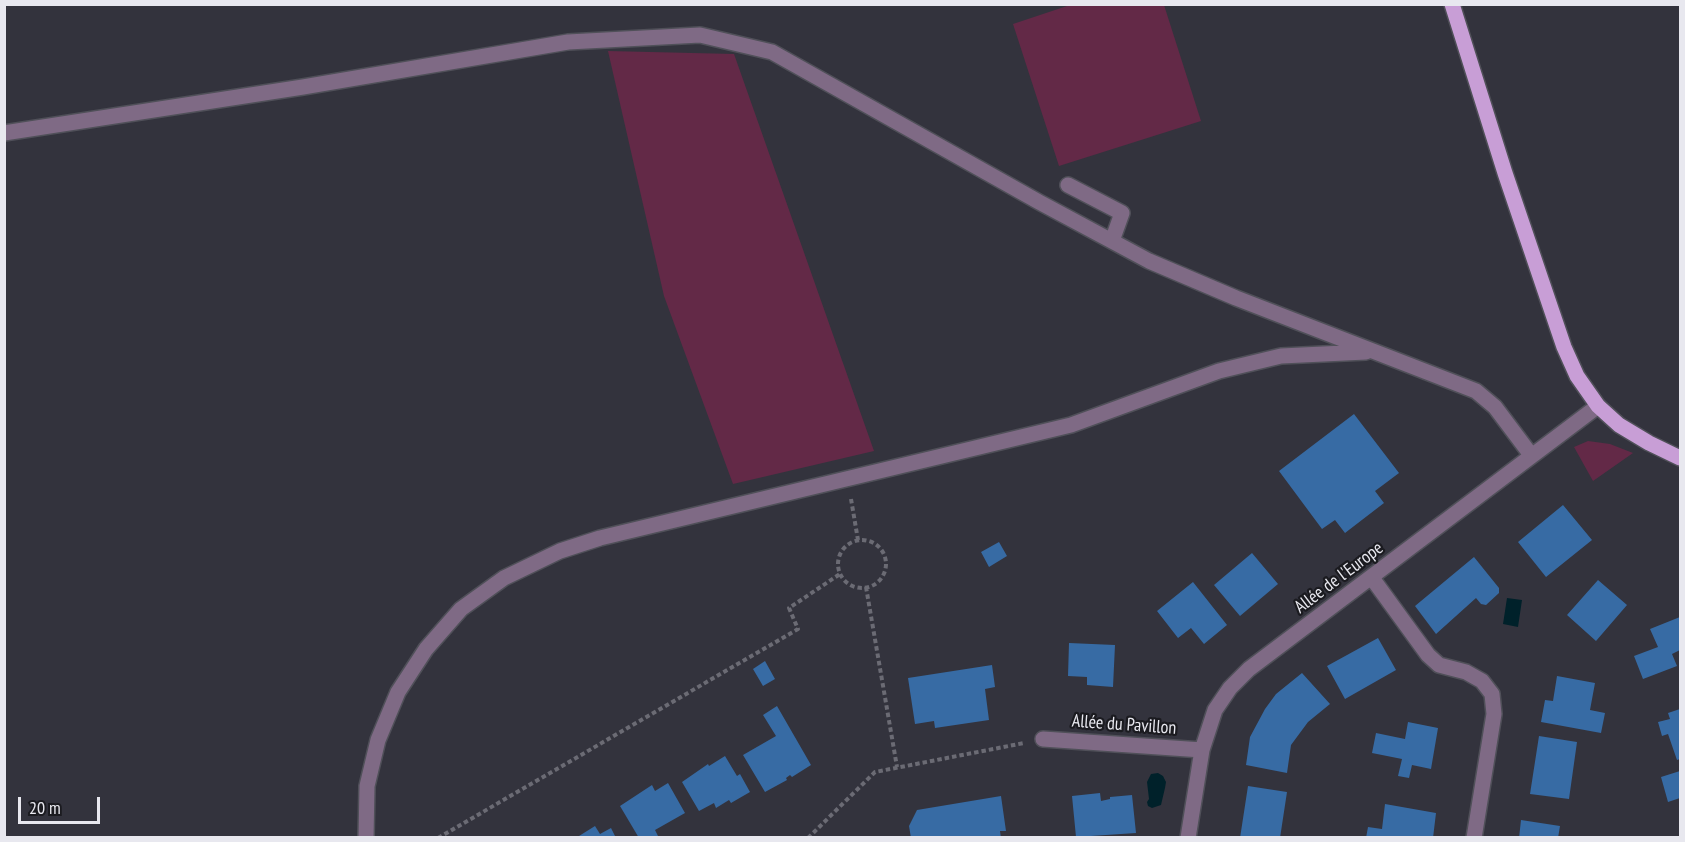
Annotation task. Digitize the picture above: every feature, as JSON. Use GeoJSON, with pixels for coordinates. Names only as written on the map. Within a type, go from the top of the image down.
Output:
{"type":"FeatureCollection","features":[{"type":"Feature","properties":{"kind":"main road"},"geometry":{"type":"LineString","coordinates":[[1452,4],[1505,173],[1564,347],[1577,376],[1598,406],[1619,425],[1680,458]]}},
{"type":"Feature","properties":{"kind":"street"},"geometry":{"type":"LineString","coordinates":[[4,133],[303,87],[568,42],[700,35],[772,52],[1149,261],[1236,298],[1476,391],[1495,407],[1531,455]]}},
{"type":"Feature","properties":{"kind":"street"},"geometry":{"type":"LineString","coordinates":[[1068,185],[1122,213],[1112,241]]}},
{"type":"Feature","properties":{"kind":"street"},"geometry":{"type":"LineString","coordinates":[[366,837],[367,786],[378,740],[403,684],[426,649],[461,609],[504,578],[560,551],[600,538],[1071,425],[1220,370],[1281,356],[1373,351]]}},
{"type":"Feature","properties":{"kind":"street","name":"Allée de l'Europe"},"geometry":{"type":"LineString","coordinates":[[1188,837],[1202,750],[1215,710],[1230,688],[1249,669],[1598,406]]}},
{"type":"Feature","properties":{"kind":"street"},"geometry":{"type":"LineString","coordinates":[[1372,578],[1428,655],[1439,665],[1466,672],[1482,681],[1492,694],[1494,714],[1474,837]]}},
{"type":"Feature","properties":{"kind":"street","name":"Allée du Pavillon"},"geometry":{"type":"LineString","coordinates":[[1042,739],[1202,750]]}},
{"type":"Feature","properties":{"kind":"path"},"geometry":{"type":"LineString","coordinates":[[848,478],[858,540]]}},
{"type":"Feature","properties":{"kind":"path"},"geometry":{"type":"LineString","coordinates":[[865,540],[879,547],[884,554],[885,570],[876,583],[866,587],[854,587],[840,574],[837,563],[843,549],[849,543],[865,540]]}},
{"type":"Feature","properties":{"kind":"path"},"geometry":{"type":"LineString","coordinates":[[438,837],[798,629],[789,608],[840,574]]}},
{"type":"Feature","properties":{"kind":"path"},"geometry":{"type":"LineString","coordinates":[[866,587],[897,767]]}},
{"type":"Feature","properties":{"kind":"path"},"geometry":{"type":"LineString","coordinates":[[808,837],[875,772],[1042,739]]}},
{"type":"Feature","properties":{"kind":"shaded area"},"geometry":{"type":"Polygon","coordinates":[[[1073,4],[1164,5],[1201,121],[1059,166],[1013,24],[1073,4]]]}},
{"type":"Feature","properties":{"kind":"shaded area"},"geometry":{"type":"Polygon","coordinates":[[[608,51],[734,54],[874,451],[733,484],[664,296],[608,51]]]}},
{"type":"Feature","properties":{"kind":"shaded area"},"geometry":{"type":"Polygon","coordinates":[[[1588,441],[1610,444],[1633,453],[1593,481],[1574,447],[1588,441]]]}},
{"type":"Feature","properties":{"kind":"water"},"geometry":{"type":"Polygon","coordinates":[[[1507,598],[1522,600],[1518,627],[1503,624],[1507,598]]]}},
{"type":"Feature","properties":{"kind":"water"},"geometry":{"type":"Polygon","coordinates":[[[1158,773],[1166,782],[1165,788],[1161,805],[1152,808],[1147,802],[1149,799],[1147,782],[1151,774],[1158,773]]]}},
{"type":"Feature","properties":{"kind":"building"},"geometry":{"type":"Polygon","coordinates":[[[1354,414],[1399,473],[1375,491],[1384,503],[1345,533],[1335,520],[1322,529],[1279,471],[1354,414]]]}},
{"type":"Feature","properties":{"kind":"building"},"geometry":{"type":"Polygon","coordinates":[[[1563,505],[1592,540],[1546,577],[1518,542],[1563,505]]]}},
{"type":"Feature","properties":{"kind":"building"},"geometry":{"type":"Polygon","coordinates":[[[999,542],[1007,556],[989,567],[981,552],[999,542]]]}},
{"type":"Feature","properties":{"kind":"building"},"geometry":{"type":"Polygon","coordinates":[[[1252,553],[1278,584],[1240,616],[1214,585],[1252,553]]]}},
{"type":"Feature","properties":{"kind":"building"},"geometry":{"type":"Polygon","coordinates":[[[1474,557],[1499,588],[1499,593],[1486,605],[1481,604],[1476,598],[1436,634],[1415,606],[1474,557]]]}},
{"type":"Feature","properties":{"kind":"building"},"geometry":{"type":"Polygon","coordinates":[[[1598,580],[1627,605],[1596,641],[1567,615],[1598,580]]]}},
{"type":"Feature","properties":{"kind":"building"},"geometry":{"type":"Polygon","coordinates":[[[1193,582],[1227,625],[1204,644],[1191,628],[1178,638],[1157,611],[1193,582]]]}},
{"type":"Feature","properties":{"kind":"building"},"geometry":{"type":"Polygon","coordinates":[[[1680,617],[1680,650],[1672,654],[1677,666],[1643,679],[1634,656],[1658,647],[1650,629],[1680,617]]]}},
{"type":"Feature","properties":{"kind":"building"},"geometry":{"type":"Polygon","coordinates":[[[1378,638],[1396,670],[1345,699],[1327,666],[1378,638]]]}},
{"type":"Feature","properties":{"kind":"building"},"geometry":{"type":"Polygon","coordinates":[[[1069,643],[1115,645],[1113,687],[1087,685],[1087,677],[1068,676],[1069,643]]]}},
{"type":"Feature","properties":{"kind":"building"},"geometry":{"type":"Polygon","coordinates":[[[765,661],[775,679],[763,686],[753,669],[765,661]]]}},
{"type":"Feature","properties":{"kind":"building"},"geometry":{"type":"Polygon","coordinates":[[[992,665],[995,687],[985,689],[989,720],[935,728],[934,721],[915,724],[908,678],[992,665]]]}},
{"type":"Feature","properties":{"kind":"building"},"geometry":{"type":"Polygon","coordinates":[[[1302,673],[1330,704],[1308,722],[1291,745],[1287,773],[1246,765],[1250,737],[1265,709],[1276,694],[1302,673]]]}},
{"type":"Feature","properties":{"kind":"building"},"geometry":{"type":"Polygon","coordinates":[[[1557,676],[1595,683],[1590,710],[1605,713],[1601,733],[1541,722],[1545,700],[1553,701],[1557,676]]]}},
{"type":"Feature","properties":{"kind":"building"},"geometry":{"type":"Polygon","coordinates":[[[777,706],[811,765],[792,777],[790,775],[786,778],[787,780],[765,792],[743,755],[776,736],[763,715],[777,706]]]}},
{"type":"Feature","properties":{"kind":"building"},"geometry":{"type":"Polygon","coordinates":[[[1680,709],[1680,759],[1677,760],[1668,734],[1662,736],[1658,722],[1670,719],[1668,713],[1680,709]]]}},
{"type":"Feature","properties":{"kind":"building"},"geometry":{"type":"Polygon","coordinates":[[[1408,722],[1438,728],[1431,769],[1412,765],[1409,778],[1398,776],[1402,759],[1372,753],[1376,733],[1405,739],[1408,722]]]}},
{"type":"Feature","properties":{"kind":"building"},"geometry":{"type":"Polygon","coordinates":[[[1539,736],[1577,742],[1569,799],[1530,794],[1539,736]]]}},
{"type":"Feature","properties":{"kind":"building"},"geometry":{"type":"Polygon","coordinates":[[[725,756],[737,776],[740,774],[750,792],[731,803],[729,800],[716,808],[714,803],[699,811],[682,782],[708,764],[709,766],[725,756]]]}},
{"type":"Feature","properties":{"kind":"building"},"geometry":{"type":"Polygon","coordinates":[[[1680,771],[1680,798],[1668,802],[1661,777],[1680,771]]]}},
{"type":"Feature","properties":{"kind":"building"},"geometry":{"type":"Polygon","coordinates":[[[668,783],[685,813],[655,830],[659,838],[639,838],[620,806],[652,785],[655,791],[668,783]]]}},
{"type":"Feature","properties":{"kind":"building"},"geometry":{"type":"Polygon","coordinates":[[[1248,786],[1287,792],[1280,838],[1240,838],[1248,786]]]}},
{"type":"Feature","properties":{"kind":"building"},"geometry":{"type":"Polygon","coordinates":[[[1100,793],[1101,801],[1110,799],[1110,797],[1132,795],[1136,833],[1076,837],[1072,796],[1100,793]]]}},
{"type":"Feature","properties":{"kind":"building"},"geometry":{"type":"Polygon","coordinates":[[[1001,796],[1006,831],[1000,831],[1001,838],[972,838],[971,836],[911,838],[909,826],[917,810],[1001,796]]]}},
{"type":"Feature","properties":{"kind":"building"},"geometry":{"type":"Polygon","coordinates":[[[1385,804],[1436,813],[1433,838],[1366,838],[1368,827],[1382,829],[1385,804]]]}},
{"type":"Feature","properties":{"kind":"building"},"geometry":{"type":"Polygon","coordinates":[[[1521,820],[1560,826],[1558,838],[1519,838],[1521,820]]]}},
{"type":"Feature","properties":{"kind":"building"},"geometry":{"type":"Polygon","coordinates":[[[595,826],[600,834],[611,828],[616,838],[580,838],[579,836],[595,826]]]}}]}
